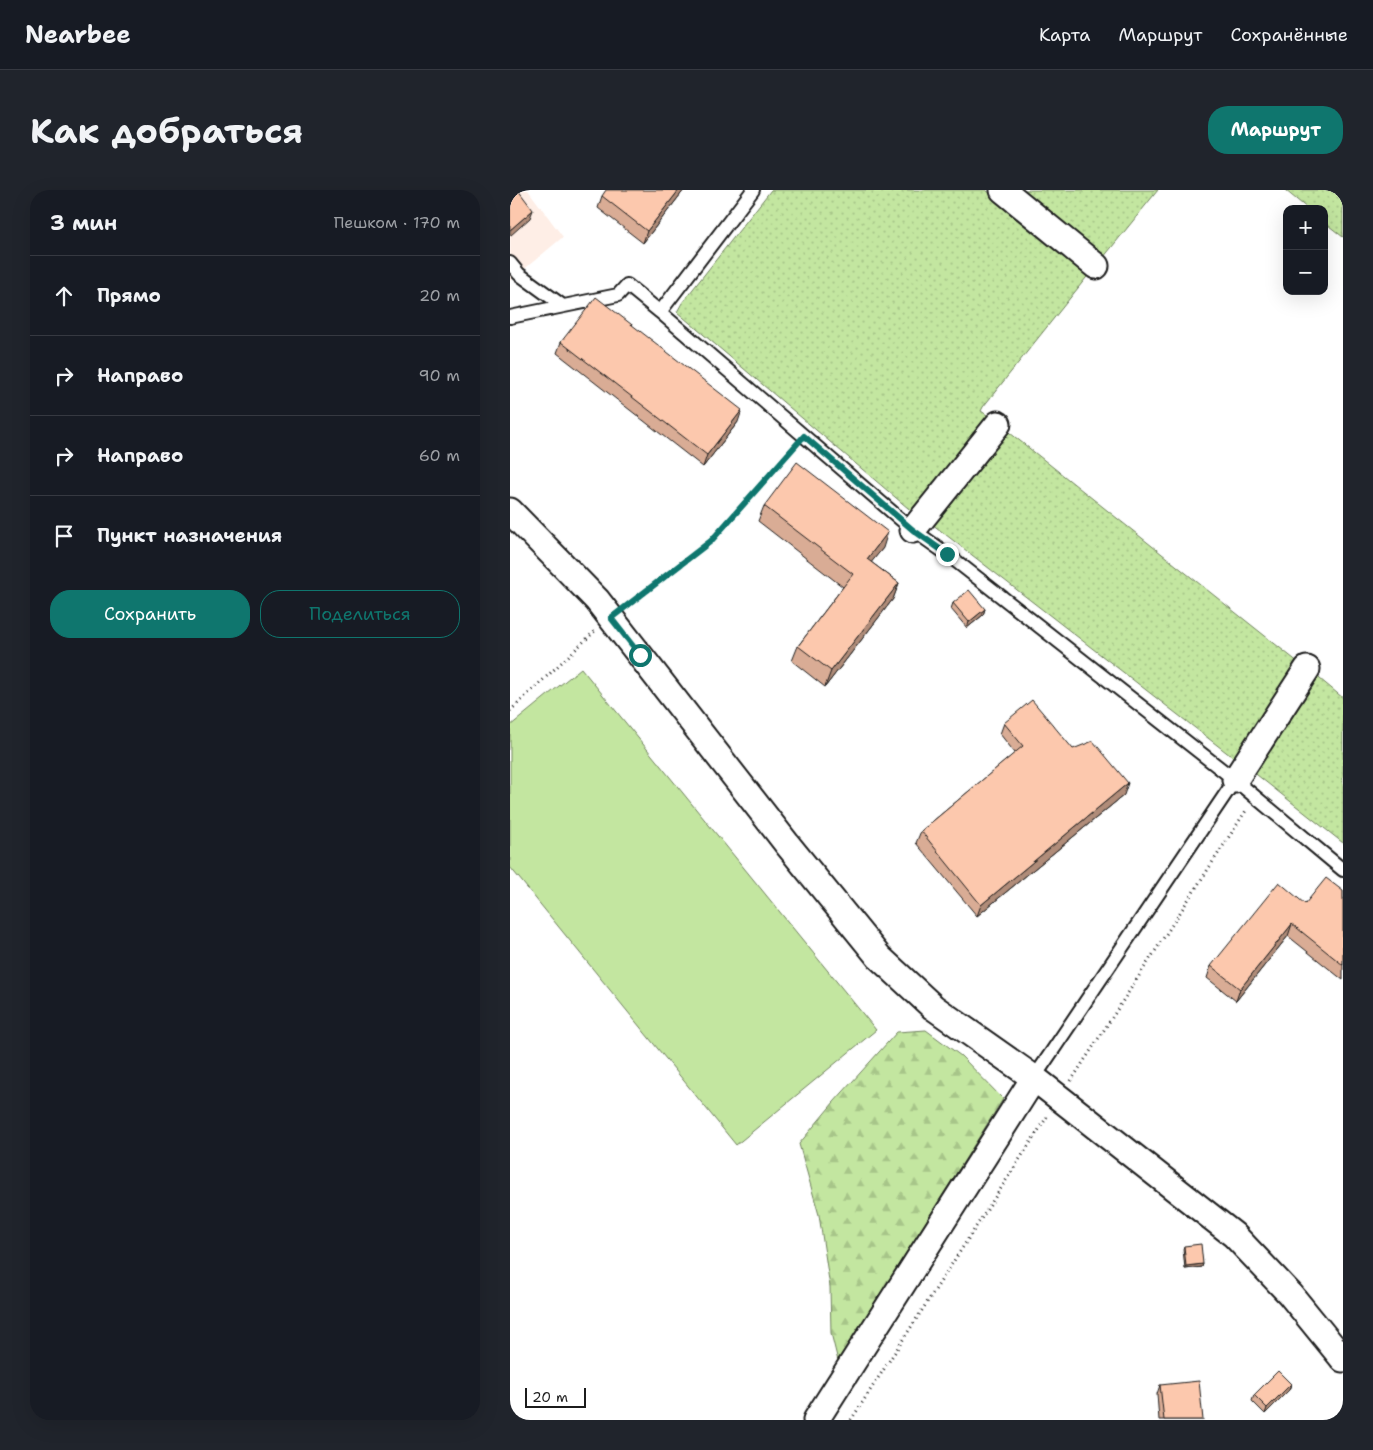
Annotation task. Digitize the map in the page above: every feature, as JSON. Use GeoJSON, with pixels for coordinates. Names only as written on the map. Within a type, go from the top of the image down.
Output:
{"type":"FeatureCollection","features":[{"type":"Feature","properties":{"kind":"street"},"geometry":{"type":"LineString","coordinates":[[1003,190],[1096,266]]}},
{"type":"Feature","properties":{"kind":"street"},"geometry":{"type":"LineString","coordinates":[[913,530],[998,424]]}},
{"type":"Feature","properties":{"kind":"street"},"geometry":{"type":"LineString","coordinates":[[510,511],[597,600],[786,844],[879,957],[934,1008],[1034,1078],[1234,1235],[1290,1294],[1343,1358]]}},
{"type":"Feature","properties":{"kind":"street"},"geometry":{"type":"LineString","coordinates":[[1235,780],[1307,669]]}},
{"type":"Feature","properties":{"kind":"street"},"geometry":{"type":"LineString","coordinates":[[816,1420],[1034,1078]]}},
{"type":"Feature","properties":{"kind":"lane"},"geometry":{"type":"LineString","coordinates":[[660,312],[753,190]]}},
{"type":"Feature","properties":{"kind":"lane"},"geometry":{"type":"LineString","coordinates":[[510,263],[519,274],[563,306]]}},
{"type":"Feature","properties":{"kind":"lane"},"geometry":{"type":"LineString","coordinates":[[510,317],[618,295],[627,285],[913,530],[947,554],[1235,780],[1343,870]]}},
{"type":"Feature","properties":{"kind":"lane"},"geometry":{"type":"LineString","coordinates":[[1034,1078],[1235,780]]}},
{"type":"Feature","properties":{"kind":"path"},"geometry":{"type":"LineString","coordinates":[[510,711],[592,634],[711,541],[804,436]]}},
{"type":"Feature","properties":{"kind":"shaded area"},"geometry":{"type":"Polygon","coordinates":[[[510,190],[528,190],[563,237],[510,281],[510,190]]]}},
{"type":"Feature","properties":{"kind":"green space"},"geometry":{"type":"Polygon","coordinates":[[[771,190],[986,190],[1090,273],[983,407],[981,411],[990,417],[915,514],[677,312],[682,303],[771,190]]]}},
{"type":"Feature","properties":{"kind":"green space"},"geometry":{"type":"Polygon","coordinates":[[[1020,190],[1158,190],[1103,258],[1020,190]]]}},
{"type":"Feature","properties":{"kind":"green space"},"geometry":{"type":"Polygon","coordinates":[[[1285,190],[1343,190],[1343,237],[1328,225],[1328,205],[1303,205],[1285,190]]]}},
{"type":"Feature","properties":{"kind":"green space"},"geometry":{"type":"Polygon","coordinates":[[[1005,429],[1299,663],[1235,759],[932,524],[1005,429]]]}},
{"type":"Feature","properties":{"kind":"green space"},"geometry":{"type":"Polygon","coordinates":[[[581,668],[876,1030],[736,1145],[510,867],[510,726],[581,668]]]}},
{"type":"Feature","properties":{"kind":"green space"},"geometry":{"type":"Polygon","coordinates":[[[1314,674],[1343,698],[1343,843],[1252,771],[1314,674]]]}},
{"type":"Feature","properties":{"kind":"green space"},"geometry":{"type":"Polygon","coordinates":[[[926,1030],[961,1056],[1003,1099],[838,1361],[831,1333],[830,1287],[819,1215],[799,1144],[897,1032],[926,1030]]]}},
{"type":"Feature","properties":{"kind":"building"},"geometry":{"type":"Polygon","coordinates":[[[510,190],[518,190],[533,210],[510,230],[510,190]]]}},
{"type":"Feature","properties":{"kind":"building"},"geometry":{"type":"Polygon","coordinates":[[[606,190],[679,190],[647,231],[602,196],[606,190]]]}},
{"type":"Feature","properties":{"kind":"building"},"geometry":{"type":"Polygon","coordinates":[[[596,297],[742,410],[707,455],[561,342],[596,297]]]}},
{"type":"Feature","properties":{"kind":"building"},"geometry":{"type":"Polygon","coordinates":[[[797,462],[888,532],[867,559],[899,583],[831,671],[798,646],[853,574],[764,506],[797,462]]]}},
{"type":"Feature","properties":{"kind":"building"},"geometry":{"type":"Polygon","coordinates":[[[969,590],[985,609],[969,622],[953,603],[969,590]]]}},
{"type":"Feature","properties":{"kind":"building"},"geometry":{"type":"Polygon","coordinates":[[[1032,700],[1073,749],[1093,741],[1128,783],[981,905],[921,831],[1023,746],[1004,723],[1032,700]]]}},
{"type":"Feature","properties":{"kind":"building"},"geometry":{"type":"Polygon","coordinates":[[[1326,878],[1343,891],[1343,965],[1292,924],[1240,989],[1211,966],[1279,882],[1305,904],[1326,878]]]}},
{"type":"Feature","properties":{"kind":"building"},"geometry":{"type":"Polygon","coordinates":[[[1201,1244],[1203,1264],[1186,1266],[1184,1246],[1201,1244]]]}},
{"type":"Feature","properties":{"kind":"building"},"geometry":{"type":"Polygon","coordinates":[[[1278,1371],[1291,1384],[1267,1408],[1254,1395],[1278,1371]]]}},
{"type":"Feature","properties":{"kind":"building"},"geometry":{"type":"Polygon","coordinates":[[[1199,1381],[1203,1420],[1164,1420],[1160,1385],[1199,1381]]]}},
{"type":"Feature","properties":{"kind":"building"},"geometry":{"type":"Polygon","coordinates":[[[1343,1410],[1343,1420],[1334,1420],[1343,1410]]]}},
{"type":"Feature","properties":{"kind":"route"},"geometry":{"type":"LineString","coordinates":[[640,655],[611,618],[711,541],[804,436],[913,530],[947,554]]}}]}
